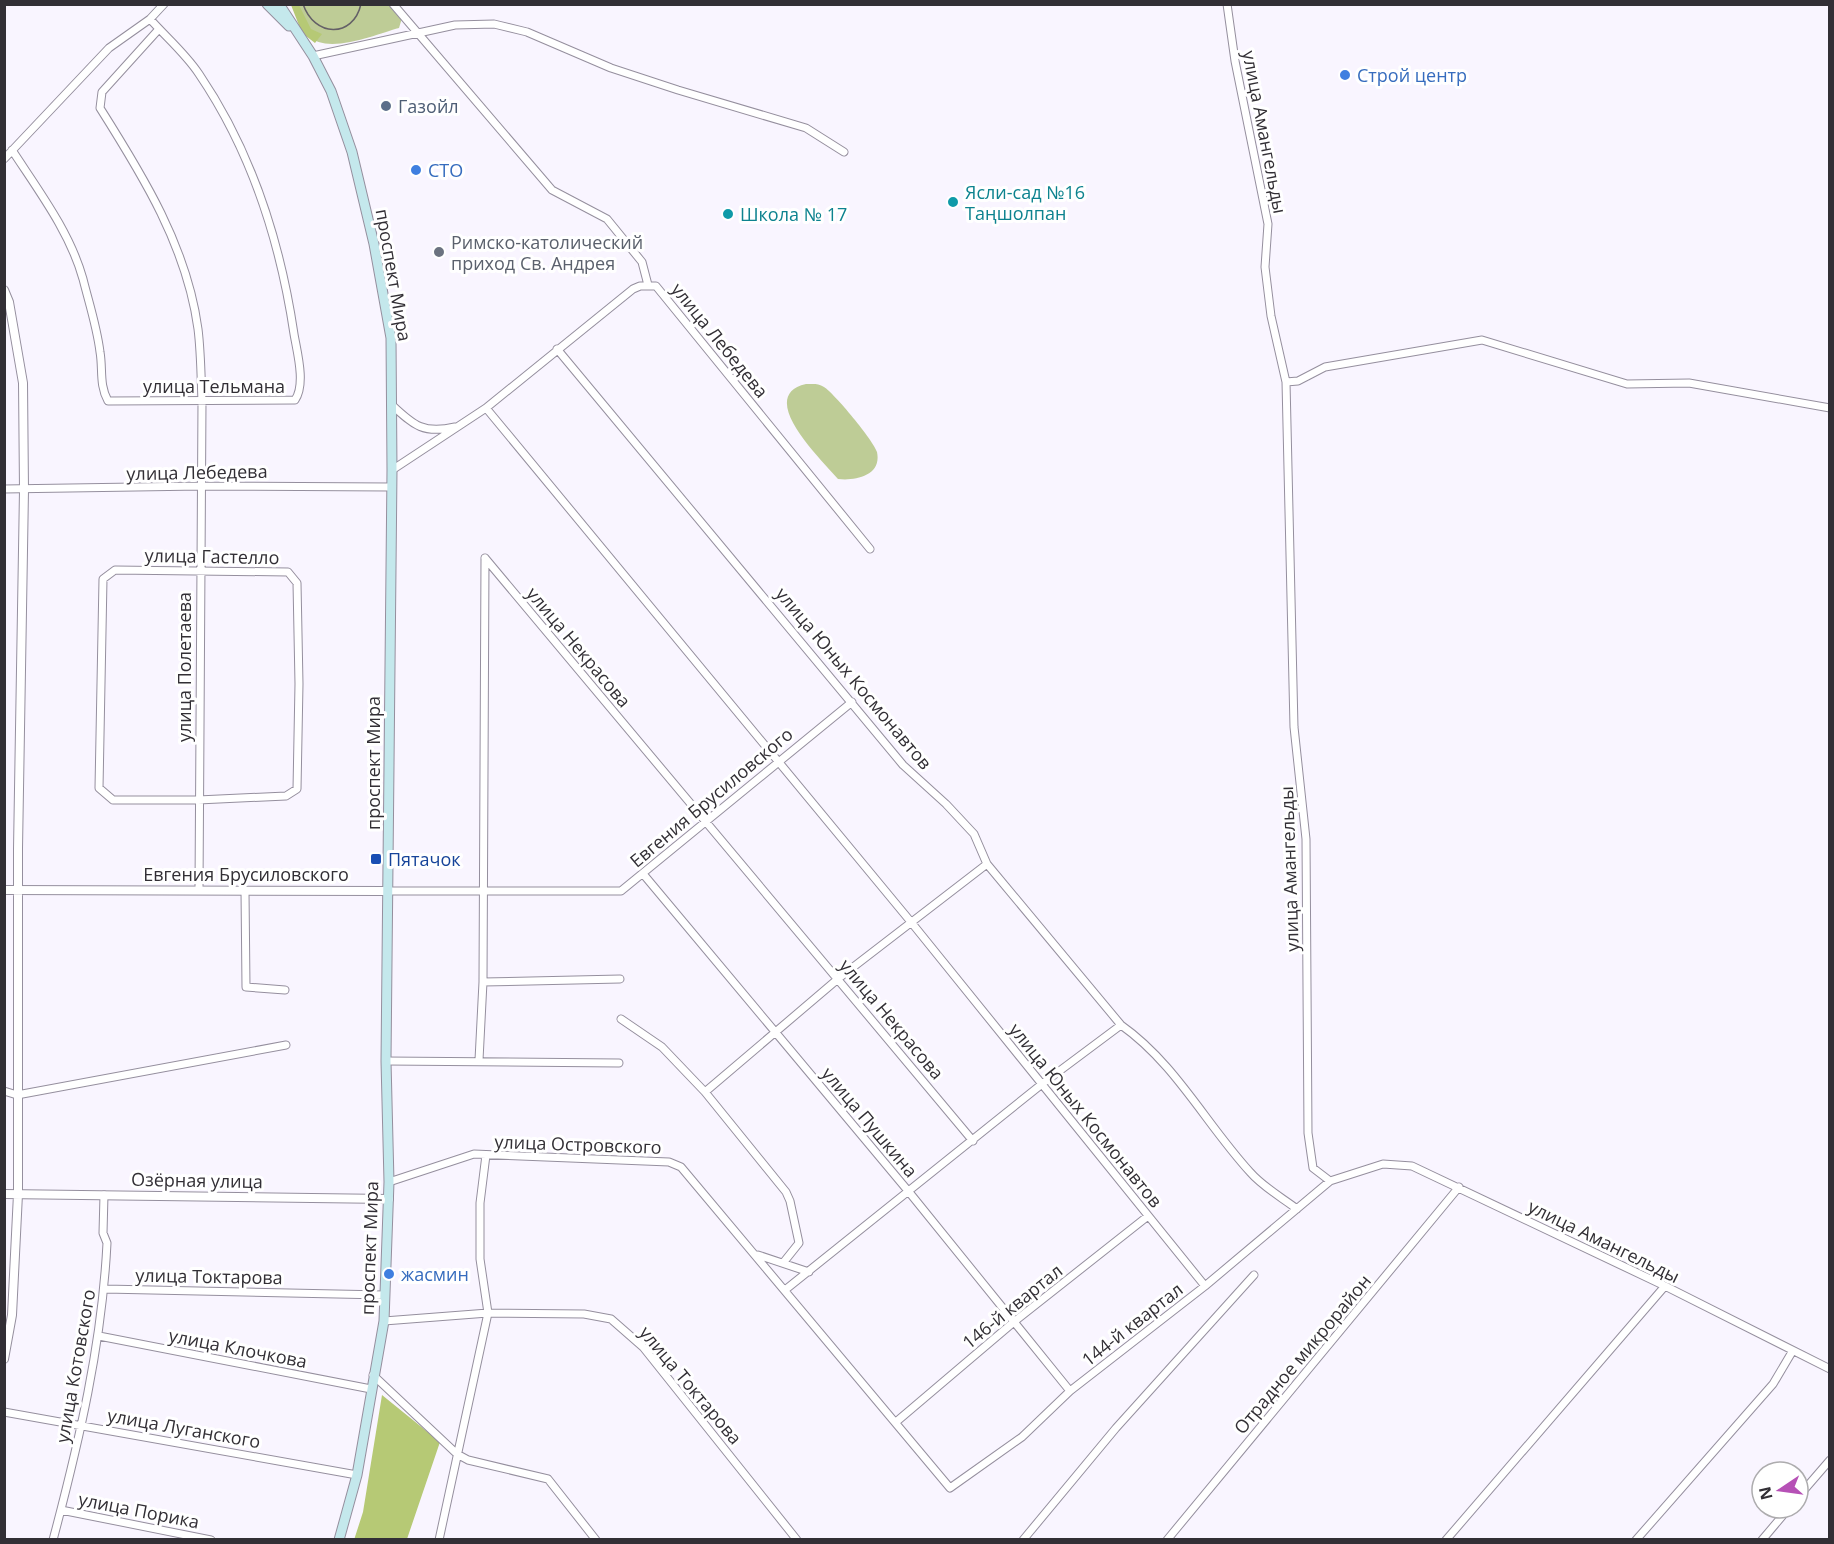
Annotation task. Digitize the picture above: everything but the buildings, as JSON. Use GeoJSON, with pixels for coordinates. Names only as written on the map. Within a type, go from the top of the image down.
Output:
{"type":"FeatureCollection","features":[{"type":"Feature","properties":{"kind":"main road","name":"проспект Мира"},"geometry":{"type":"LineString","coordinates":[[267,4],[297,34]]}},
{"type":"Feature","properties":{"kind":"main road","name":"проспект Мира"},"geometry":{"type":"LineString","coordinates":[[279,4],[313,56],[331,91],[352,152],[374,244],[390,338],[392,470],[386,1061],[389,1199],[384,1321],[357,1475],[339,1539]]}},
{"type":"Feature","properties":{"kind":"street"},"geometry":{"type":"LineString","coordinates":[[4,159],[109,48],[150,19],[164,4]]}},
{"type":"Feature","properties":{"kind":"street"},"geometry":{"type":"LineString","coordinates":[[393,4],[552,190],[608,219],[642,262],[648,285]]}},
{"type":"Feature","properties":{"kind":"street","name":"улица Амангельды"},"geometry":{"type":"LineString","coordinates":[[1227,4],[1235,61],[1268,224],[1265,267],[1271,316],[1286,382],[1294,728],[1306,839],[1308,1143],[1313,1168],[1330,1181],[1383,1164],[1412,1166],[1665,1286],[1792,1352],[1830,1369]]}},
{"type":"Feature","properties":{"kind":"street","name":"улица Тельмана"},"geometry":{"type":"LineString","coordinates":[[12,150],[60,226],[74,254],[92,315],[100,352],[102,391],[108,401],[295,400],[300,393],[298,359],[290,307],[257,180],[235,132],[198,71],[150,19]]}},
{"type":"Feature","properties":{"kind":"street"},"geometry":{"type":"LineString","coordinates":[[313,56],[455,25],[494,24],[527,32],[611,68],[806,128],[844,152]]}},
{"type":"Feature","properties":{"kind":"street","name":"улица Полетаева"},"geometry":{"type":"LineString","coordinates":[[159,29],[102,92],[100,108],[146,181],[176,244],[198,328],[202,402],[199,890]]}},
{"type":"Feature","properties":{"kind":"street","name":"улица Лебедева"},"geometry":{"type":"LineString","coordinates":[[392,470],[486,408],[633,290],[648,285],[656,286],[870,549]]}},
{"type":"Feature","properties":{"kind":"street"},"geometry":{"type":"LineString","coordinates":[[4,290],[9,302],[23,383],[24,490],[18,890],[18,1194],[12,1315],[4,1359]]}},
{"type":"Feature","properties":{"kind":"street"},"geometry":{"type":"LineString","coordinates":[[1286,382],[1298,381],[1325,367],[1482,340],[1627,384],[1689,383],[1830,408]]}},
{"type":"Feature","properties":{"kind":"street","name":"улица Юных Космонавтов"},"geometry":{"type":"LineString","coordinates":[[557,349],[903,765],[946,804],[974,834],[987,864],[1120,1025],[1144,1041],[1172,1072],[1251,1173],[1297,1209]]}},
{"type":"Feature","properties":{"kind":"street","name":"улица Лебедева"},"geometry":{"type":"LineString","coordinates":[[392,405],[408,420],[432,431],[457,426]]}},
{"type":"Feature","properties":{"kind":"street","name":"улица Юных Космонавтов"},"geometry":{"type":"LineString","coordinates":[[486,408],[911,922],[1205,1286]]}},
{"type":"Feature","properties":{"kind":"street","name":"улица Лебедева"},"geometry":{"type":"LineString","coordinates":[[4,489],[201,486],[391,487]]}},
{"type":"Feature","properties":{"kind":"street","name":"улица Некрасова"},"geometry":{"type":"LineString","coordinates":[[479,1060],[483,982],[484,558],[839,978],[973,1141]]}},
{"type":"Feature","properties":{"kind":"street","name":"улица Гастелло"},"geometry":{"type":"LineString","coordinates":[[115,570],[200,571],[288,572],[297,583],[299,684],[297,789],[286,796],[198,800],[113,800],[99,788],[103,579],[115,570]]}},
{"type":"Feature","properties":{"kind":"street","name":"Евгения Брусиловского"},"geometry":{"type":"LineString","coordinates":[[4,890],[621,891],[644,875],[852,702]]}},
{"type":"Feature","properties":{"kind":"street"},"geometry":{"type":"LineString","coordinates":[[705,1092],[839,978],[987,864]]}},
{"type":"Feature","properties":{"kind":"street","name":"улица Пушкина"},"geometry":{"type":"LineString","coordinates":[[644,875],[909,1192],[1070,1391]]}},
{"type":"Feature","properties":{"kind":"street"},"geometry":{"type":"LineString","coordinates":[[245,891],[246,987],[285,990]]}},
{"type":"Feature","properties":{"kind":"street"},"geometry":{"type":"LineString","coordinates":[[483,982],[620,979]]}},
{"type":"Feature","properties":{"kind":"street"},"geometry":{"type":"LineString","coordinates":[[621,1019],[662,1047],[705,1092],[790,1201],[799,1243],[783,1263]]}},
{"type":"Feature","properties":{"kind":"street"},"geometry":{"type":"LineString","coordinates":[[785,1290],[1042,1084],[1120,1025]]}},
{"type":"Feature","properties":{"kind":"street"},"geometry":{"type":"LineString","coordinates":[[4,1092],[17,1095],[286,1045]]}},
{"type":"Feature","properties":{"kind":"street"},"geometry":{"type":"LineString","coordinates":[[386,1061],[619,1063]]}},
{"type":"Feature","properties":{"kind":"street","name":"улица Островского"},"geometry":{"type":"LineString","coordinates":[[389,1182],[474,1154],[669,1162],[681,1167],[950,1488]]}},
{"type":"Feature","properties":{"kind":"street"},"geometry":{"type":"LineString","coordinates":[[439,1539],[488,1313],[480,1259],[480,1203],[486,1155]]}},
{"type":"Feature","properties":{"kind":"street","name":"144-й квартал"},"geometry":{"type":"LineString","coordinates":[[950,1488],[1022,1437],[1070,1391],[1205,1286],[1330,1181]]}},
{"type":"Feature","properties":{"kind":"street","name":"Отрадное микрорайон"},"geometry":{"type":"LineString","coordinates":[[1167,1539],[1460,1187]]}},
{"type":"Feature","properties":{"kind":"street","name":"Озёрная улица"},"geometry":{"type":"LineString","coordinates":[[4,1194],[389,1199]]}},
{"type":"Feature","properties":{"kind":"street","name":"улица Котовского"},"geometry":{"type":"LineString","coordinates":[[53,1539],[82,1424],[99,1336],[105,1289],[107,1243],[103,1233],[104,1195]]}},
{"type":"Feature","properties":{"kind":"street","name":"146-й квартал"},"geometry":{"type":"LineString","coordinates":[[896,1422],[1015,1321],[1148,1216]]}},
{"type":"Feature","properties":{"kind":"street"},"geometry":{"type":"LineString","coordinates":[[755,1255],[810,1272]]}},
{"type":"Feature","properties":{"kind":"street"},"geometry":{"type":"LineString","coordinates":[[1023,1539],[1116,1428],[1254,1275]]}},
{"type":"Feature","properties":{"kind":"street"},"geometry":{"type":"LineString","coordinates":[[1446,1539],[1665,1286]]}},
{"type":"Feature","properties":{"kind":"street","name":"улица Токтарова"},"geometry":{"type":"LineString","coordinates":[[105,1289],[384,1295]]}},
{"type":"Feature","properties":{"kind":"street","name":"улица Токтарова"},"geometry":{"type":"LineString","coordinates":[[384,1321],[488,1313],[584,1314],[611,1319],[643,1347],[797,1539]]}},
{"type":"Feature","properties":{"kind":"street","name":"улица Клочкова"},"geometry":{"type":"LineString","coordinates":[[99,1336],[371,1389]]}},
{"type":"Feature","properties":{"kind":"street"},"geometry":{"type":"LineString","coordinates":[[1636,1539],[1773,1384],[1792,1352]]}},
{"type":"Feature","properties":{"kind":"street"},"geometry":{"type":"LineString","coordinates":[[373,1375],[457,1454],[468,1460],[548,1479],[594,1538]]}},
{"type":"Feature","properties":{"kind":"street","name":"улица Луганского"},"geometry":{"type":"LineString","coordinates":[[4,1412],[82,1424],[357,1475]]}},
{"type":"Feature","properties":{"kind":"street"},"geometry":{"type":"LineString","coordinates":[[1810,1483],[1830,1460]]}},
{"type":"Feature","properties":{"kind":"street","name":"улица Порика"},"geometry":{"type":"LineString","coordinates":[[61,1510],[211,1539]]}},
{"type":"Feature","properties":{"kind":"street"},"geometry":{"type":"LineString","coordinates":[[1762,1539],[1779,1520]]}},
{"type":"Feature","properties":{"kind":"green space"},"geometry":{"type":"Polygon","coordinates":[[[294,4],[390,5],[402,18],[399,28],[352,42],[327,44],[316,41],[308,35],[294,4]]]}},
{"type":"Feature","properties":{"kind":"green space"},"geometry":{"type":"Polygon","coordinates":[[[291,5],[299,5],[311,29],[322,34],[315,43],[302,33],[291,5]]]}},
{"type":"Feature","properties":{"kind":"green space"},"geometry":{"type":"Polygon","coordinates":[[[806,384],[818,384],[824,387],[862,428],[877,452],[875,467],[871,472],[859,478],[838,479],[808,444],[789,415],[787,401],[792,391],[806,384]]]}},
{"type":"Feature","properties":{"kind":"green space"},"geometry":{"type":"Polygon","coordinates":[[[382,1395],[440,1442],[407,1539],[354,1540],[363,1512],[382,1395]]]}},
{"type":"Feature","properties":{"kind":"tram line"},"geometry":{"type":"LineString","coordinates":[[303,4],[308,15],[316,23],[333,30],[350,23],[357,15],[361,4]]}},
{"type":"Feature","properties":{"kind":"place","name":"Строй центр"},"geometry":{"type":"Point","coordinates":[1345,75]}},
{"type":"Feature","properties":{"kind":"place","name":"Газойл"},"geometry":{"type":"Point","coordinates":[386,106]}},
{"type":"Feature","properties":{"kind":"place","name":"СТО"},"geometry":{"type":"Point","coordinates":[416,170]}},
{"type":"Feature","properties":{"kind":"place","name":"Ясли-сад №16 Таңшолпан"},"geometry":{"type":"Point","coordinates":[953,202]}},
{"type":"Feature","properties":{"kind":"place","name":"Школа № 17"},"geometry":{"type":"Point","coordinates":[728,214]}},
{"type":"Feature","properties":{"kind":"place","name":"Римско-католический приход Св. Андрея"},"geometry":{"type":"Point","coordinates":[439,252]}},
{"type":"Feature","properties":{"kind":"place","name":"Пятачок"},"geometry":{"type":"Point","coordinates":[376,859]}},
{"type":"Feature","properties":{"kind":"place","name":"жасмин"},"geometry":{"type":"Point","coordinates":[389,1274]}}]}
